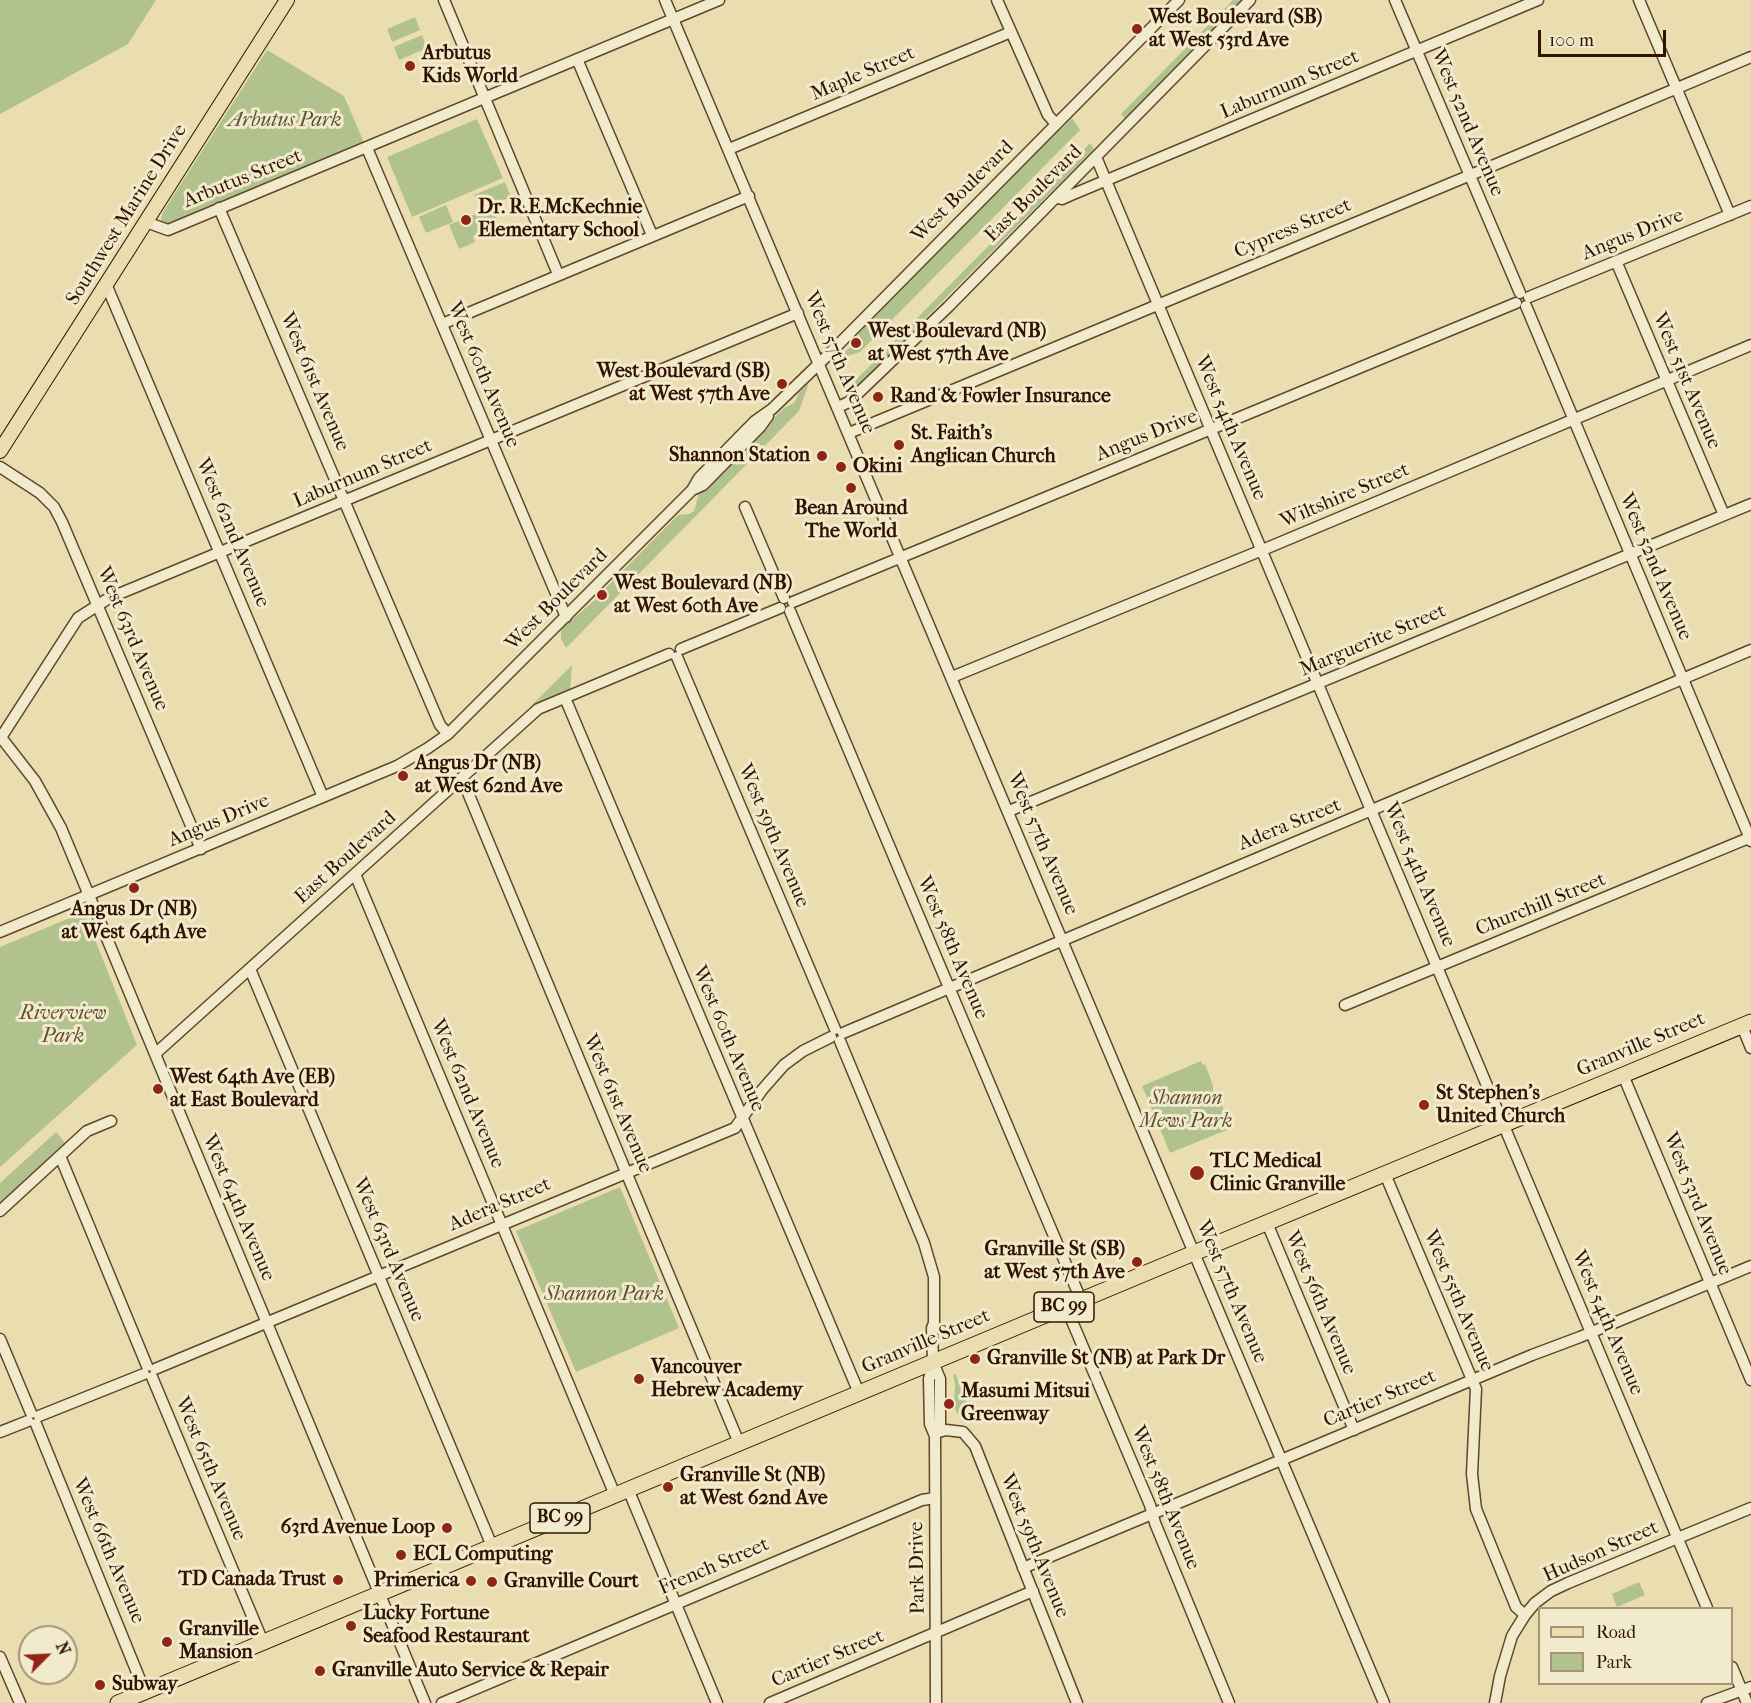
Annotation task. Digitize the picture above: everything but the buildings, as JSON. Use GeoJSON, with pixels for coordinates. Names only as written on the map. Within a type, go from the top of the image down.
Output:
{"type":"FeatureCollection","features":[{"type":"Feature","properties":{"kind":"highway","name":"Granville Street"},"geometry":{"type":"LineString","coordinates":[[118,1703],[1746,1024]]}},
{"type":"Feature","properties":{"kind":"main road","name":"Southwest Marine Drive"},"geometry":{"type":"LineString","coordinates":[[0,451],[287,0]]}},
{"type":"Feature","properties":{"kind":"street"},"geometry":{"type":"LineString","coordinates":[[444,0],[558,274]]}},
{"type":"Feature","properties":{"kind":"street","name":"West 57th Avenue"},"geometry":{"type":"LineString","coordinates":[[665,0],[1384,1703]]}},
{"type":"Feature","properties":{"kind":"street","name":"Arbutus Street"},"geometry":{"type":"LineString","coordinates":[[146,222],[168,230],[719,0]]}},
{"type":"Feature","properties":{"kind":"street"},"geometry":{"type":"LineString","coordinates":[[997,0],[1047,115],[1056,124]]}},
{"type":"Feature","properties":{"kind":"street","name":"West Boulevard"},"geometry":{"type":"LineString","coordinates":[[448,734],[692,490],[699,478],[755,421],[772,409],[819,364],[1179,0]]}},
{"type":"Feature","properties":{"kind":"street","name":"East Boulevard"},"geometry":{"type":"LineString","coordinates":[[838,407],[849,402],[948,307],[1250,0]]}},
{"type":"Feature","properties":{"kind":"street","name":"West 52nd Avenue"},"geometry":{"type":"LineString","coordinates":[[1395,0],[1750,839]]}},
{"type":"Feature","properties":{"kind":"street","name":"Laburnum Street"},"geometry":{"type":"LineString","coordinates":[[1056,197],[1062,199],[1538,0]]}},
{"type":"Feature","properties":{"kind":"street"},"geometry":{"type":"LineString","coordinates":[[1639,0],[1730,215]]}},
{"type":"Feature","properties":{"kind":"street","name":"Maple Street"},"geometry":{"type":"LineString","coordinates":[[729,149],[1011,32]]}},
{"type":"Feature","properties":{"kind":"street","name":"Cypress Street"},"geometry":{"type":"LineString","coordinates":[[849,433],[1751,57]]}},
{"type":"Feature","properties":{"kind":"street"},"geometry":{"type":"LineString","coordinates":[[577,59],[652,235]]}},
{"type":"Feature","properties":{"kind":"street","name":"West 60th Avenue"},"geometry":{"type":"LineString","coordinates":[[367,148],[566,616]]}},
{"type":"Feature","properties":{"kind":"street","name":"West 54th Avenue"},"geometry":{"type":"LineString","coordinates":[[1096,157],[1707,1607]]}},
{"type":"Feature","properties":{"kind":"street"},"geometry":{"type":"LineString","coordinates":[[442,324],[749,196]]}},
{"type":"Feature","properties":{"kind":"street","name":"Angus Drive"},"geometry":{"type":"LineString","coordinates":[[565,698],[1751,206]]}},
{"type":"Feature","properties":{"kind":"street","name":"West 61st Avenue"},"geometry":{"type":"LineString","coordinates":[[219,208],[440,725],[448,734]]}},
{"type":"Feature","properties":{"kind":"street","name":"West 51st Avenue"},"geometry":{"type":"LineString","coordinates":[[1616,261],[1724,515]]}},
{"type":"Feature","properties":{"kind":"street","name":"West 62nd Avenue"},"geometry":{"type":"LineString","coordinates":[[106,284],[323,797]]}},
{"type":"Feature","properties":{"kind":"street","name":"Laburnum Street"},"geometry":{"type":"LineString","coordinates":[[0,737],[78,618],[98,605],[798,314]]}},
{"type":"Feature","properties":{"kind":"street","name":"Wiltshire Street"},"geometry":{"type":"LineString","coordinates":[[952,677],[1751,345]]}},
{"type":"Feature","properties":{"kind":"street","name":"West 63rd Avenue"},"geometry":{"type":"LineString","coordinates":[[0,466],[40,493],[54,507],[201,849]]}},
{"type":"Feature","properties":{"kind":"street","name":"Marguerite Street"},"geometry":{"type":"LineString","coordinates":[[1009,811],[1751,504]]}},
{"type":"Feature","properties":{"kind":"street","name":"West 58th Avenue"},"geometry":{"type":"LineString","coordinates":[[745,507],[1081,1300]]}},
{"type":"Feature","properties":{"kind":"street","name":"Adera Street"},"geometry":{"type":"LineString","coordinates":[[0,1432],[265,1327],[379,1276],[735,1128],[762,1090],[784,1065],[803,1051],[837,1035],[1751,650]]}},
{"type":"Feature","properties":{"kind":"street","name":"West 59th Avenue"},"geometry":{"type":"LineString","coordinates":[[676,653],[924,1243],[934,1277],[933,1362]]}},
{"type":"Feature","properties":{"kind":"street","name":"East Boulevard"},"geometry":{"type":"LineString","coordinates":[[155,1054],[538,709],[565,698]]}},
{"type":"Feature","properties":{"kind":"street","name":"West 60th Avenue"},"geometry":{"type":"LineString","coordinates":[[565,698],[859,1393]]}},
{"type":"Feature","properties":{"kind":"street","name":"Angus Drive"},"geometry":{"type":"LineString","coordinates":[[0,932],[413,758],[448,734]]}},
{"type":"Feature","properties":{"kind":"street","name":"West 64th Avenue"},"geometry":{"type":"LineString","coordinates":[[0,737],[24,764],[48,801],[155,1054],[265,1327],[425,1703]]}},
{"type":"Feature","properties":{"kind":"street","name":"West 61st Avenue"},"geometry":{"type":"LineString","coordinates":[[459,781],[466,788],[739,1443]]}},
{"type":"Feature","properties":{"kind":"street","name":"Churchill Street"},"geometry":{"type":"LineString","coordinates":[[1345,1005],[1750,839]]}},
{"type":"Feature","properties":{"kind":"street","name":"West 62nd Avenue"},"geometry":{"type":"LineString","coordinates":[[355,874],[502,1224],[622,1492],[675,1603],[717,1703]]}},
{"type":"Feature","properties":{"kind":"street","name":"West 63rd Avenue"},"geometry":{"type":"LineString","coordinates":[[250,969],[492,1546]]}},
{"type":"Feature","properties":{"kind":"street"},"geometry":{"type":"LineString","coordinates":[[1746,1024],[1751,1048]]}},
{"type":"Feature","properties":{"kind":"street","name":"West 53rd Avenue"},"geometry":{"type":"LineString","coordinates":[[1623,1075],[1751,1380]]}},
{"type":"Feature","properties":{"kind":"street"},"geometry":{"type":"LineString","coordinates":[[0,1210],[87,1131],[111,1121]]}},
{"type":"Feature","properties":{"kind":"street","name":"West 65th Avenue"},"geometry":{"type":"LineString","coordinates":[[60,1156],[263,1642]]}},
{"type":"Feature","properties":{"kind":"street","name":"West 55th Avenue"},"geometry":{"type":"LineString","coordinates":[[1385,1174],[1476,1390],[1472,1474],[1476,1509],[1516,1607],[1525,1615]]}},
{"type":"Feature","properties":{"kind":"street","name":"West 56th Avenue"},"geometry":{"type":"LineString","coordinates":[[1267,1223],[1354,1430]]}},
{"type":"Feature","properties":{"kind":"street","name":"Cartier Street"},"geometry":{"type":"LineString","coordinates":[[1023,1568],[1751,1266]]}},
{"type":"Feature","properties":{"kind":"street","name":"West 58th Avenue"},"geometry":{"type":"LineString","coordinates":[[1066,1307],[1229,1703]]}},
{"type":"Feature","properties":{"kind":"street","name":"West 66th Avenue"},"geometry":{"type":"LineString","coordinates":[[0,1339],[145,1692]]}},
{"type":"Feature","properties":{"kind":"street","name":"Park Drive"},"geometry":{"type":"LineString","coordinates":[[933,1362],[940,1379],[940,1425],[935,1433],[936,1703]]}},
{"type":"Feature","properties":{"kind":"street","name":"West 59th Avenue"},"geometry":{"type":"LineString","coordinates":[[935,1433],[955,1430],[963,1432],[971,1441],[1077,1703]]}},
{"type":"Feature","properties":{"kind":"street","name":"French Street"},"geometry":{"type":"LineString","coordinates":[[442,1703],[922,1500],[935,1498]]}},
{"type":"Feature","properties":{"kind":"street","name":"Hudson Street"},"geometry":{"type":"LineString","coordinates":[[1496,1703],[1505,1655],[1512,1635],[1535,1603],[1551,1591],[1751,1508]]}},
{"type":"Feature","properties":{"kind":"street","name":"Cartier Street"},"geometry":{"type":"LineString","coordinates":[[770,1703],[1033,1591]]}},
{"type":"Feature","properties":{"kind":"street"},"geometry":{"type":"LineString","coordinates":[[0,1657],[20,1703]]}},
{"type":"Feature","properties":{"kind":"street"},"geometry":{"type":"LineString","coordinates":[[1733,1670],[1746,1688],[1747,1703]]}},
{"type":"Feature","properties":{"kind":"street"},"geometry":{"type":"LineString","coordinates":[[1707,1703],[1746,1688]]}},
{"type":"Feature","properties":{"kind":"green space"},"geometry":{"type":"Polygon","coordinates":[[[0,0],[156,0],[128,44],[0,114],[0,0]]]}},
{"type":"Feature","properties":{"kind":"green space"},"geometry":{"type":"Polygon","coordinates":[[[1233,0],[1243,0],[1125,119],[1121,114],[1233,0]]]}},
{"type":"Feature","properties":{"kind":"green space"},"geometry":{"type":"Polygon","coordinates":[[[415,17],[420,30],[392,42],[387,29],[415,17]]]}},
{"type":"Feature","properties":{"kind":"green space"},"geometry":{"type":"Polygon","coordinates":[[[422,35],[427,48],[399,60],[394,47],[422,35]]]}},
{"type":"Feature","properties":{"kind":"green space","name":"Arbutus Park"},"geometry":{"type":"Polygon","coordinates":[[[267,50],[344,96],[365,145],[170,225],[164,225],[161,220],[163,212],[267,50]]]}},
{"type":"Feature","properties":{"kind":"green space"},"geometry":{"type":"Polygon","coordinates":[[[1072,118],[1080,130],[860,352],[838,359],[860,337],[858,334],[1057,129],[1062,128],[1072,118]]]}},
{"type":"Feature","properties":{"kind":"green space"},"geometry":{"type":"Polygon","coordinates":[[[477,119],[503,178],[412,217],[387,157],[477,119]]]}},
{"type":"Feature","properties":{"kind":"green space"},"geometry":{"type":"Polygon","coordinates":[[[1090,143],[1094,149],[853,391],[849,387],[1090,143]]]}},
{"type":"Feature","properties":{"kind":"green space"},"geometry":{"type":"Polygon","coordinates":[[[505,182],[511,197],[480,210],[474,195],[505,182]]]}},
{"type":"Feature","properties":{"kind":"green space"},"geometry":{"type":"Polygon","coordinates":[[[446,205],[453,222],[426,233],[419,217],[446,205]]]}},
{"type":"Feature","properties":{"kind":"green space"},"geometry":{"type":"Polygon","coordinates":[[[492,207],[499,225],[473,236],[475,242],[459,249],[449,225],[492,207]]]}},
{"type":"Feature","properties":{"kind":"green space"},"geometry":{"type":"Polygon","coordinates":[[[809,383],[799,411],[566,648],[561,639],[561,629],[596,599],[598,601],[605,594],[603,591],[678,515],[694,511],[699,493],[784,408],[794,403],[799,393],[809,383]]]}},
{"type":"Feature","properties":{"kind":"green space"},"geometry":{"type":"Polygon","coordinates":[[[572,665],[570,691],[532,709],[530,707],[572,665]]]}},
{"type":"Feature","properties":{"kind":"green space","name":"Riverview Park"},"geometry":{"type":"Polygon","coordinates":[[[84,912],[137,1045],[0,1167],[0,947],[84,912]]]}},
{"type":"Feature","properties":{"kind":"green space","name":"Shannon Mews Park"},"geometry":{"type":"Polygon","coordinates":[[[1201,1061],[1203,1065],[1205,1064],[1213,1085],[1213,1096],[1221,1103],[1229,1122],[1227,1124],[1229,1129],[1170,1153],[1142,1086],[1201,1061]]]}},
{"type":"Feature","properties":{"kind":"green space"},"geometry":{"type":"Polygon","coordinates":[[[56,1132],[66,1144],[0,1203],[0,1183],[56,1132]]]}},
{"type":"Feature","properties":{"kind":"green space","name":"Shannon Park"},"geometry":{"type":"Polygon","coordinates":[[[620,1187],[679,1328],[576,1372],[516,1231],[620,1187]]]}},
{"type":"Feature","properties":{"kind":"green space"},"geometry":{"type":"Polygon","coordinates":[[[953,1374],[956,1375],[972,1415],[962,1422],[954,1407],[953,1374]]]}},
{"type":"Feature","properties":{"kind":"green space"},"geometry":{"type":"Polygon","coordinates":[[[1639,1582],[1645,1595],[1617,1607],[1612,1594],[1639,1582]]]}},
{"type":"Feature","properties":{"kind":"place","name":"West Boulevard (SB) at West 53rd Ave"},"geometry":{"type":"Point","coordinates":[1137,29]}},
{"type":"Feature","properties":{"kind":"place","name":"Arbutus Kids World"},"geometry":{"type":"Point","coordinates":[410,66]}},
{"type":"Feature","properties":{"kind":"place","name":"Dr. R.E.McKechnie Elementary School"},"geometry":{"type":"Point","coordinates":[466,220]}},
{"type":"Feature","properties":{"kind":"place","name":"West Boulevard (NB) at West 57th Ave"},"geometry":{"type":"Point","coordinates":[856,343]}},
{"type":"Feature","properties":{"kind":"place","name":"West Boulevard (SB) at West 57th Ave"},"geometry":{"type":"Point","coordinates":[782,384]}},
{"type":"Feature","properties":{"kind":"place","name":"Rand & Fowler Insurance"},"geometry":{"type":"Point","coordinates":[878,397]}},
{"type":"Feature","properties":{"kind":"place","name":"St. Faith's Anglican Church"},"geometry":{"type":"Point","coordinates":[899,445]}},
{"type":"Feature","properties":{"kind":"place","name":"Shannon Station"},"geometry":{"type":"Point","coordinates":[822,456]}},
{"type":"Feature","properties":{"kind":"place","name":"Okini"},"geometry":{"type":"Point","coordinates":[841,467]}},
{"type":"Feature","properties":{"kind":"place","name":"Bean Around The World"},"geometry":{"type":"Point","coordinates":[851,488]}},
{"type":"Feature","properties":{"kind":"place","name":"West Boulevard (NB) at West 60th Ave"},"geometry":{"type":"Point","coordinates":[602,595]}},
{"type":"Feature","properties":{"kind":"place","name":"Angus Dr (NB) at West 62nd Ave"},"geometry":{"type":"Point","coordinates":[403,776]}},
{"type":"Feature","properties":{"kind":"place","name":"Angus Dr (NB) at West 64th Ave"},"geometry":{"type":"Point","coordinates":[134,888]}},
{"type":"Feature","properties":{"kind":"place","name":"West 64th Ave (EB) at East Boulevard"},"geometry":{"type":"Point","coordinates":[158,1089]}},
{"type":"Feature","properties":{"kind":"place","name":"St Stephen's United Church"},"geometry":{"type":"Point","coordinates":[1424,1105]}},
{"type":"Feature","properties":{"kind":"place","name":"TLC Medical Clinic Granville"},"geometry":{"type":"Point","coordinates":[1197,1173]}},
{"type":"Feature","properties":{"kind":"place","name":"Granville St (SB) at West 57th Ave"},"geometry":{"type":"Point","coordinates":[1137,1262]}},
{"type":"Feature","properties":{"kind":"place","name":"Granville St (NB) at Park Dr"},"geometry":{"type":"Point","coordinates":[975,1359]}},
{"type":"Feature","properties":{"kind":"place","name":"Vancouver Hebrew Academy"},"geometry":{"type":"Point","coordinates":[639,1379]}},
{"type":"Feature","properties":{"kind":"place","name":"Masumi Mitsui Greenway"},"geometry":{"type":"Point","coordinates":[949,1404]}},
{"type":"Feature","properties":{"kind":"place","name":"Granville St (NB) at West 62nd Ave"},"geometry":{"type":"Point","coordinates":[668,1487]}},
{"type":"Feature","properties":{"kind":"place","name":"63rd Avenue Loop"},"geometry":{"type":"Point","coordinates":[447,1528]}},
{"type":"Feature","properties":{"kind":"place","name":"ECL Computing"},"geometry":{"type":"Point","coordinates":[401,1555]}},
{"type":"Feature","properties":{"kind":"place","name":"TD Canada Trust"},"geometry":{"type":"Point","coordinates":[338,1580]}},
{"type":"Feature","properties":{"kind":"place","name":"Primerica"},"geometry":{"type":"Point","coordinates":[471,1581]}},
{"type":"Feature","properties":{"kind":"place","name":"Granville Court"},"geometry":{"type":"Point","coordinates":[492,1582]}},
{"type":"Feature","properties":{"kind":"place","name":"Lucky Fortune Seafood Restaurant"},"geometry":{"type":"Point","coordinates":[351,1626]}},
{"type":"Feature","properties":{"kind":"place","name":"Granville Mansion"},"geometry":{"type":"Point","coordinates":[167,1642]}},
{"type":"Feature","properties":{"kind":"place","name":"Granville Auto Service & Repair"},"geometry":{"type":"Point","coordinates":[320,1671]}},
{"type":"Feature","properties":{"kind":"place","name":"Subway"},"geometry":{"type":"Point","coordinates":[100,1685]}}]}
